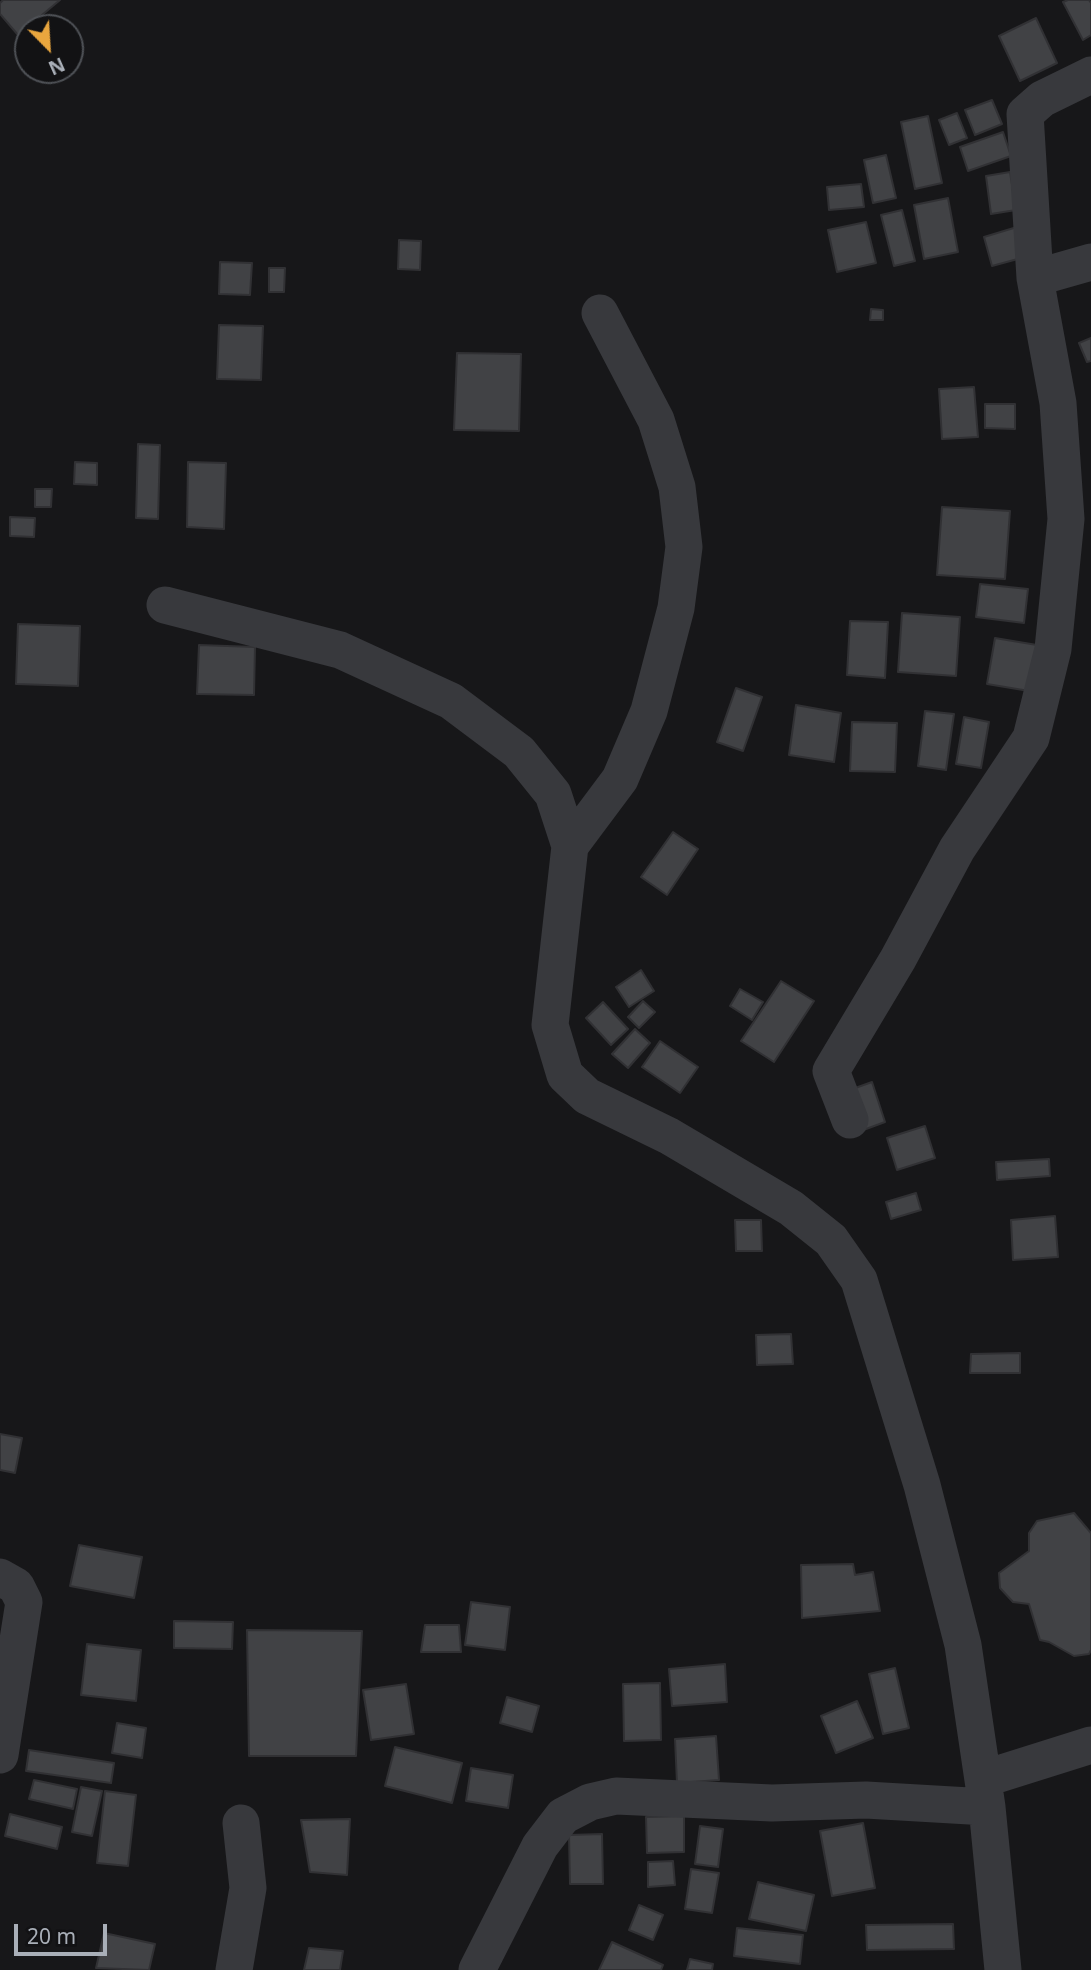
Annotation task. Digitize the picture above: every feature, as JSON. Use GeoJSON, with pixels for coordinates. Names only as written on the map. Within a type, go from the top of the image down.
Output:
{"type":"FeatureCollection","features":[{"type":"Feature","properties":{"kind":"street"},"geometry":{"type":"LineString","coordinates":[[850,1120],[831,1071],[898,959],[957,849],[1031,738],[1052,649],[1066,519],[1058,403],[1035,278],[1025,114],[1042,99],[1091,75]]}},
{"type":"Feature","properties":{"kind":"street"},"geometry":{"type":"LineString","coordinates":[[1035,278],[1091,262]]}},
{"type":"Feature","properties":{"kind":"street"},"geometry":{"type":"LineString","coordinates":[[570,846],[620,779],[649,711],[676,608],[684,547],[677,486],[656,420],[600,313]]}},
{"type":"Feature","properties":{"kind":"street"},"geometry":{"type":"LineString","coordinates":[[165,605],[340,650],[451,701],[519,752],[553,794],[570,846],[550,1025],[565,1075],[587,1096],[669,1136],[791,1208],[831,1240],[859,1280],[922,1485],[963,1645],[985,1793],[1003,1970]]}},
{"type":"Feature","properties":{"kind":"street"},"geometry":{"type":"LineString","coordinates":[[0,1577],[16,1586],[24,1602],[0,1755]]}},
{"type":"Feature","properties":{"kind":"street"},"geometry":{"type":"LineString","coordinates":[[477,1970],[540,1846],[563,1816],[590,1802],[616,1796],[772,1803],[985,1793],[1091,1745]]}},
{"type":"Feature","properties":{"kind":"street"},"geometry":{"type":"LineString","coordinates":[[234,1970],[248,1888],[242,1823]]}},
{"type":"Feature","properties":{"kind":"building"},"geometry":{"type":"Polygon","coordinates":[[[3,0],[60,0],[43,14],[14,14],[14,30],[0,14],[0,3],[3,0]]]}},
{"type":"Feature","properties":{"kind":"building"},"geometry":{"type":"Polygon","coordinates":[[[1089,0],[1091,3],[1091,35],[1083,40],[1063,2],[1089,0]]]}},
{"type":"Feature","properties":{"kind":"building"},"geometry":{"type":"Polygon","coordinates":[[[1036,18],[1057,63],[1020,81],[999,36],[1036,18]]]}},
{"type":"Feature","properties":{"kind":"building"},"geometry":{"type":"Polygon","coordinates":[[[992,100],[1002,124],[975,135],[965,110],[992,100]]]}},
{"type":"Feature","properties":{"kind":"building"},"geometry":{"type":"Polygon","coordinates":[[[957,113],[967,138],[949,145],[939,120],[957,113]]]}},
{"type":"Feature","properties":{"kind":"building"},"geometry":{"type":"Polygon","coordinates":[[[928,116],[942,183],[915,189],[901,122],[928,116]]]}},
{"type":"Feature","properties":{"kind":"building"},"geometry":{"type":"Polygon","coordinates":[[[1003,132],[1011,156],[968,171],[960,147],[1003,132]]]}},
{"type":"Feature","properties":{"kind":"building"},"geometry":{"type":"Polygon","coordinates":[[[886,155],[896,198],[873,203],[864,160],[886,155]]]}},
{"type":"Feature","properties":{"kind":"building"},"geometry":{"type":"Polygon","coordinates":[[[1010,172],[1016,210],[991,214],[986,176],[1010,172]]]}},
{"type":"Feature","properties":{"kind":"building"},"geometry":{"type":"Polygon","coordinates":[[[861,184],[864,207],[829,210],[827,187],[861,184]]]}},
{"type":"Feature","properties":{"kind":"building"},"geometry":{"type":"Polygon","coordinates":[[[948,198],[958,252],[924,259],[914,205],[948,198]]]}},
{"type":"Feature","properties":{"kind":"building"},"geometry":{"type":"Polygon","coordinates":[[[902,210],[915,261],[894,266],[881,215],[902,210]]]}},
{"type":"Feature","properties":{"kind":"building"},"geometry":{"type":"Polygon","coordinates":[[[866,222],[876,263],[837,272],[828,230],[866,222]]]}},
{"type":"Feature","properties":{"kind":"building"},"geometry":{"type":"Polygon","coordinates":[[[1017,227],[1025,257],[992,266],[984,237],[1017,227]]]}},
{"type":"Feature","properties":{"kind":"building"},"geometry":{"type":"Polygon","coordinates":[[[399,240],[421,241],[420,270],[398,269],[399,240]]]}},
{"type":"Feature","properties":{"kind":"building"},"geometry":{"type":"Polygon","coordinates":[[[220,262],[252,263],[250,295],[219,294],[220,262]]]}},
{"type":"Feature","properties":{"kind":"building"},"geometry":{"type":"Polygon","coordinates":[[[269,268],[285,268],[284,292],[269,292],[269,268]]]}},
{"type":"Feature","properties":{"kind":"building"},"geometry":{"type":"Polygon","coordinates":[[[871,309],[883,310],[883,320],[870,320],[871,309]]]}},
{"type":"Feature","properties":{"kind":"building"},"geometry":{"type":"Polygon","coordinates":[[[219,325],[263,326],[261,380],[217,379],[219,325]]]}},
{"type":"Feature","properties":{"kind":"building"},"geometry":{"type":"Polygon","coordinates":[[[1091,338],[1091,361],[1087,362],[1079,343],[1091,338]]]}},
{"type":"Feature","properties":{"kind":"building"},"geometry":{"type":"Polygon","coordinates":[[[457,353],[521,354],[519,431],[454,430],[457,353]]]}},
{"type":"Feature","properties":{"kind":"building"},"geometry":{"type":"Polygon","coordinates":[[[974,387],[978,437],[942,439],[939,389],[974,387]]]}},
{"type":"Feature","properties":{"kind":"building"},"geometry":{"type":"Polygon","coordinates":[[[985,404],[1015,404],[1015,429],[985,428],[985,404]]]}},
{"type":"Feature","properties":{"kind":"building"},"geometry":{"type":"Polygon","coordinates":[[[138,444],[160,445],[158,519],[136,518],[138,444]]]}},
{"type":"Feature","properties":{"kind":"building"},"geometry":{"type":"Polygon","coordinates":[[[75,462],[97,463],[97,485],[74,484],[75,462]]]}},
{"type":"Feature","properties":{"kind":"building"},"geometry":{"type":"Polygon","coordinates":[[[188,462],[226,463],[224,529],[187,527],[188,462]]]}},
{"type":"Feature","properties":{"kind":"building"},"geometry":{"type":"Polygon","coordinates":[[[35,489],[52,489],[51,507],[35,507],[35,489]]]}},
{"type":"Feature","properties":{"kind":"building"},"geometry":{"type":"Polygon","coordinates":[[[942,507],[1010,511],[1005,579],[937,575],[942,507]]]}},
{"type":"Feature","properties":{"kind":"building"},"geometry":{"type":"Polygon","coordinates":[[[10,517],[35,518],[34,537],[10,536],[10,517]]]}},
{"type":"Feature","properties":{"kind":"building"},"geometry":{"type":"Polygon","coordinates":[[[980,584],[1028,589],[1024,623],[976,617],[980,584]]]}},
{"type":"Feature","properties":{"kind":"building"},"geometry":{"type":"Polygon","coordinates":[[[902,613],[960,617],[956,676],[898,672],[902,613]]]}},
{"type":"Feature","properties":{"kind":"building"},"geometry":{"type":"Polygon","coordinates":[[[850,621],[888,622],[885,678],[847,675],[850,621]]]}},
{"type":"Feature","properties":{"kind":"building"},"geometry":{"type":"Polygon","coordinates":[[[18,624],[80,626],[78,686],[16,684],[18,624]]]}},
{"type":"Feature","properties":{"kind":"building"},"geometry":{"type":"Polygon","coordinates":[[[995,638],[1037,645],[1029,691],[987,684],[995,638]]]}},
{"type":"Feature","properties":{"kind":"building"},"geometry":{"type":"Polygon","coordinates":[[[199,645],[255,647],[254,695],[197,694],[199,645]]]}},
{"type":"Feature","properties":{"kind":"building"},"geometry":{"type":"Polygon","coordinates":[[[736,688],[762,697],[743,751],[717,742],[736,688]]]}},
{"type":"Feature","properties":{"kind":"building"},"geometry":{"type":"Polygon","coordinates":[[[796,705],[841,713],[834,762],[789,755],[796,705]]]}},
{"type":"Feature","properties":{"kind":"building"},"geometry":{"type":"Polygon","coordinates":[[[925,711],[954,714],[946,770],[918,766],[925,711]]]}},
{"type":"Feature","properties":{"kind":"building"},"geometry":{"type":"Polygon","coordinates":[[[964,717],[989,722],[981,768],[956,764],[964,717]]]}},
{"type":"Feature","properties":{"kind":"building"},"geometry":{"type":"Polygon","coordinates":[[[852,722],[897,723],[895,772],[850,771],[852,722]]]}},
{"type":"Feature","properties":{"kind":"building"},"geometry":{"type":"Polygon","coordinates":[[[673,832],[698,849],[667,895],[641,877],[673,832]]]}},
{"type":"Feature","properties":{"kind":"building"},"geometry":{"type":"Polygon","coordinates":[[[641,970],[654,991],[629,1007],[616,987],[641,970]]]}},
{"type":"Feature","properties":{"kind":"building"},"geometry":{"type":"Polygon","coordinates":[[[781,981],[814,1001],[774,1062],[741,1041],[781,981]]]}},
{"type":"Feature","properties":{"kind":"building"},"geometry":{"type":"Polygon","coordinates":[[[740,989],[763,1002],[752,1020],[730,1006],[740,989]]]}},
{"type":"Feature","properties":{"kind":"building"},"geometry":{"type":"Polygon","coordinates":[[[643,1001],[655,1012],[639,1028],[628,1017],[643,1001]]]}},
{"type":"Feature","properties":{"kind":"building"},"geometry":{"type":"Polygon","coordinates":[[[603,1002],[628,1029],[611,1045],[586,1018],[603,1002]]]}},
{"type":"Feature","properties":{"kind":"building"},"geometry":{"type":"Polygon","coordinates":[[[635,1029],[650,1043],[628,1068],[612,1054],[635,1029]]]}},
{"type":"Feature","properties":{"kind":"building"},"geometry":{"type":"Polygon","coordinates":[[[660,1041],[698,1067],[680,1093],[642,1067],[660,1041]]]}},
{"type":"Feature","properties":{"kind":"building"},"geometry":{"type":"Polygon","coordinates":[[[872,1082],[885,1122],[858,1132],[844,1092],[872,1082]]]}},
{"type":"Feature","properties":{"kind":"building"},"geometry":{"type":"Polygon","coordinates":[[[925,1126],[935,1158],[897,1170],[887,1138],[925,1126]]]}},
{"type":"Feature","properties":{"kind":"building"},"geometry":{"type":"Polygon","coordinates":[[[1049,1159],[1050,1176],[997,1180],[996,1162],[1049,1159]]]}},
{"type":"Feature","properties":{"kind":"building"},"geometry":{"type":"Polygon","coordinates":[[[916,1193],[921,1210],[891,1219],[886,1202],[916,1193]]]}},
{"type":"Feature","properties":{"kind":"building"},"geometry":{"type":"Polygon","coordinates":[[[1055,1216],[1058,1257],[1013,1260],[1011,1220],[1055,1216]]]}},
{"type":"Feature","properties":{"kind":"building"},"geometry":{"type":"Polygon","coordinates":[[[735,1220],[761,1220],[762,1251],[736,1251],[735,1220]]]}},
{"type":"Feature","properties":{"kind":"building"},"geometry":{"type":"Polygon","coordinates":[[[791,1334],[793,1364],[757,1365],[756,1335],[791,1334]]]}},
{"type":"Feature","properties":{"kind":"building"},"geometry":{"type":"Polygon","coordinates":[[[1020,1353],[1020,1373],[970,1373],[971,1354],[1020,1353]]]}},
{"type":"Feature","properties":{"kind":"building"},"geometry":{"type":"Polygon","coordinates":[[[0,1434],[22,1438],[15,1473],[0,1470],[0,1434]]]}},
{"type":"Feature","properties":{"kind":"building"},"geometry":{"type":"Polygon","coordinates":[[[1074,1513],[1091,1533],[1091,1650],[1089,1654],[1074,1656],[1040,1640],[1029,1604],[1013,1602],[1000,1588],[999,1573],[1029,1551],[1029,1533],[1037,1521],[1074,1513]]]}},
{"type":"Feature","properties":{"kind":"building"},"geometry":{"type":"Polygon","coordinates":[[[79,1545],[142,1557],[134,1598],[70,1586],[79,1545]]]}},
{"type":"Feature","properties":{"kind":"building"},"geometry":{"type":"Polygon","coordinates":[[[853,1564],[855,1575],[873,1572],[880,1611],[802,1618],[801,1565],[853,1564]]]}},
{"type":"Feature","properties":{"kind":"building"},"geometry":{"type":"Polygon","coordinates":[[[471,1602],[510,1607],[505,1650],[465,1645],[471,1602]]]}},
{"type":"Feature","properties":{"kind":"building"},"geometry":{"type":"Polygon","coordinates":[[[174,1621],[233,1622],[232,1649],[174,1648],[174,1621]]]}},
{"type":"Feature","properties":{"kind":"building"},"geometry":{"type":"Polygon","coordinates":[[[425,1625],[459,1625],[461,1652],[421,1652],[425,1625]]]}},
{"type":"Feature","properties":{"kind":"building"},"geometry":{"type":"Polygon","coordinates":[[[247,1630],[362,1631],[356,1756],[249,1756],[247,1630]]]}},
{"type":"Feature","properties":{"kind":"building"},"geometry":{"type":"Polygon","coordinates":[[[87,1644],[141,1650],[136,1701],[81,1695],[87,1644]]]}},
{"type":"Feature","properties":{"kind":"building"},"geometry":{"type":"Polygon","coordinates":[[[725,1664],[727,1702],[672,1706],[669,1669],[725,1664]]]}},
{"type":"Feature","properties":{"kind":"building"},"geometry":{"type":"Polygon","coordinates":[[[895,1668],[909,1728],[883,1734],[869,1674],[895,1668]]]}},
{"type":"Feature","properties":{"kind":"building"},"geometry":{"type":"Polygon","coordinates":[[[660,1683],[661,1740],[624,1741],[623,1684],[660,1683]]]}},
{"type":"Feature","properties":{"kind":"building"},"geometry":{"type":"Polygon","coordinates":[[[406,1684],[414,1734],[371,1740],[363,1690],[406,1684]]]}},
{"type":"Feature","properties":{"kind":"building"},"geometry":{"type":"Polygon","coordinates":[[[507,1697],[539,1706],[532,1732],[500,1723],[507,1697]]]}},
{"type":"Feature","properties":{"kind":"building"},"geometry":{"type":"Polygon","coordinates":[[[857,1701],[873,1738],[836,1753],[821,1716],[857,1701]]]}},
{"type":"Feature","properties":{"kind":"building"},"geometry":{"type":"Polygon","coordinates":[[[117,1723],[146,1728],[142,1758],[112,1753],[117,1723]]]}},
{"type":"Feature","properties":{"kind":"building"},"geometry":{"type":"Polygon","coordinates":[[[716,1736],[719,1780],[677,1783],[675,1739],[716,1736]]]}},
{"type":"Feature","properties":{"kind":"building"},"geometry":{"type":"Polygon","coordinates":[[[395,1747],[462,1763],[452,1803],[385,1786],[395,1747]]]}},
{"type":"Feature","properties":{"kind":"building"},"geometry":{"type":"Polygon","coordinates":[[[29,1750],[114,1763],[111,1783],[26,1771],[29,1750]]]}},
{"type":"Feature","properties":{"kind":"building"},"geometry":{"type":"Polygon","coordinates":[[[471,1768],[513,1775],[508,1808],[466,1801],[471,1768]]]}},
{"type":"Feature","properties":{"kind":"building"},"geometry":{"type":"Polygon","coordinates":[[[34,1780],[77,1789],[73,1809],[29,1799],[34,1780]]]}},
{"type":"Feature","properties":{"kind":"building"},"geometry":{"type":"Polygon","coordinates":[[[81,1787],[102,1791],[92,1836],[72,1832],[81,1787]]]}},
{"type":"Feature","properties":{"kind":"building"},"geometry":{"type":"Polygon","coordinates":[[[105,1791],[136,1795],[128,1866],[97,1863],[105,1791]]]}},
{"type":"Feature","properties":{"kind":"building"},"geometry":{"type":"Polygon","coordinates":[[[10,1814],[62,1827],[57,1849],[5,1836],[10,1814]]]}},
{"type":"Feature","properties":{"kind":"building"},"geometry":{"type":"Polygon","coordinates":[[[684,1816],[684,1852],[647,1853],[646,1817],[684,1816]]]}},
{"type":"Feature","properties":{"kind":"building"},"geometry":{"type":"Polygon","coordinates":[[[350,1819],[347,1875],[310,1872],[301,1820],[350,1819]]]}},
{"type":"Feature","properties":{"kind":"building"},"geometry":{"type":"Polygon","coordinates":[[[863,1823],[875,1888],[832,1896],[820,1831],[863,1823]]]}},
{"type":"Feature","properties":{"kind":"building"},"geometry":{"type":"Polygon","coordinates":[[[700,1826],[723,1829],[718,1867],[695,1864],[700,1826]]]}},
{"type":"Feature","properties":{"kind":"building"},"geometry":{"type":"Polygon","coordinates":[[[602,1834],[603,1884],[570,1884],[569,1835],[602,1834]]]}},
{"type":"Feature","properties":{"kind":"building"},"geometry":{"type":"Polygon","coordinates":[[[673,1861],[675,1885],[648,1887],[648,1862],[673,1861]]]}},
{"type":"Feature","properties":{"kind":"building"},"geometry":{"type":"Polygon","coordinates":[[[691,1869],[719,1873],[712,1913],[685,1909],[691,1869]]]}},
{"type":"Feature","properties":{"kind":"building"},"geometry":{"type":"Polygon","coordinates":[[[758,1882],[814,1895],[806,1931],[749,1919],[758,1882]]]}},
{"type":"Feature","properties":{"kind":"building"},"geometry":{"type":"Polygon","coordinates":[[[639,1905],[663,1915],[653,1940],[629,1930],[639,1905]]]}},
{"type":"Feature","properties":{"kind":"building"},"geometry":{"type":"Polygon","coordinates":[[[953,1924],[954,1949],[867,1950],[866,1925],[953,1924]]]}},
{"type":"Feature","properties":{"kind":"building"},"geometry":{"type":"Polygon","coordinates":[[[737,1928],[803,1935],[800,1964],[734,1956],[737,1928]]]}},
{"type":"Feature","properties":{"kind":"building"},"geometry":{"type":"Polygon","coordinates":[[[104,1933],[155,1944],[149,1970],[96,1968],[104,1933]]]}},
{"type":"Feature","properties":{"kind":"building"},"geometry":{"type":"Polygon","coordinates":[[[612,1942],[663,1965],[661,1970],[599,1970],[612,1942]]]}},
{"type":"Feature","properties":{"kind":"building"},"geometry":{"type":"Polygon","coordinates":[[[309,1948],[343,1951],[340,1970],[304,1970],[309,1948]]]}},
{"type":"Feature","properties":{"kind":"building"},"geometry":{"type":"Polygon","coordinates":[[[690,1959],[713,1964],[712,1970],[687,1970],[690,1959]]]}}]}
